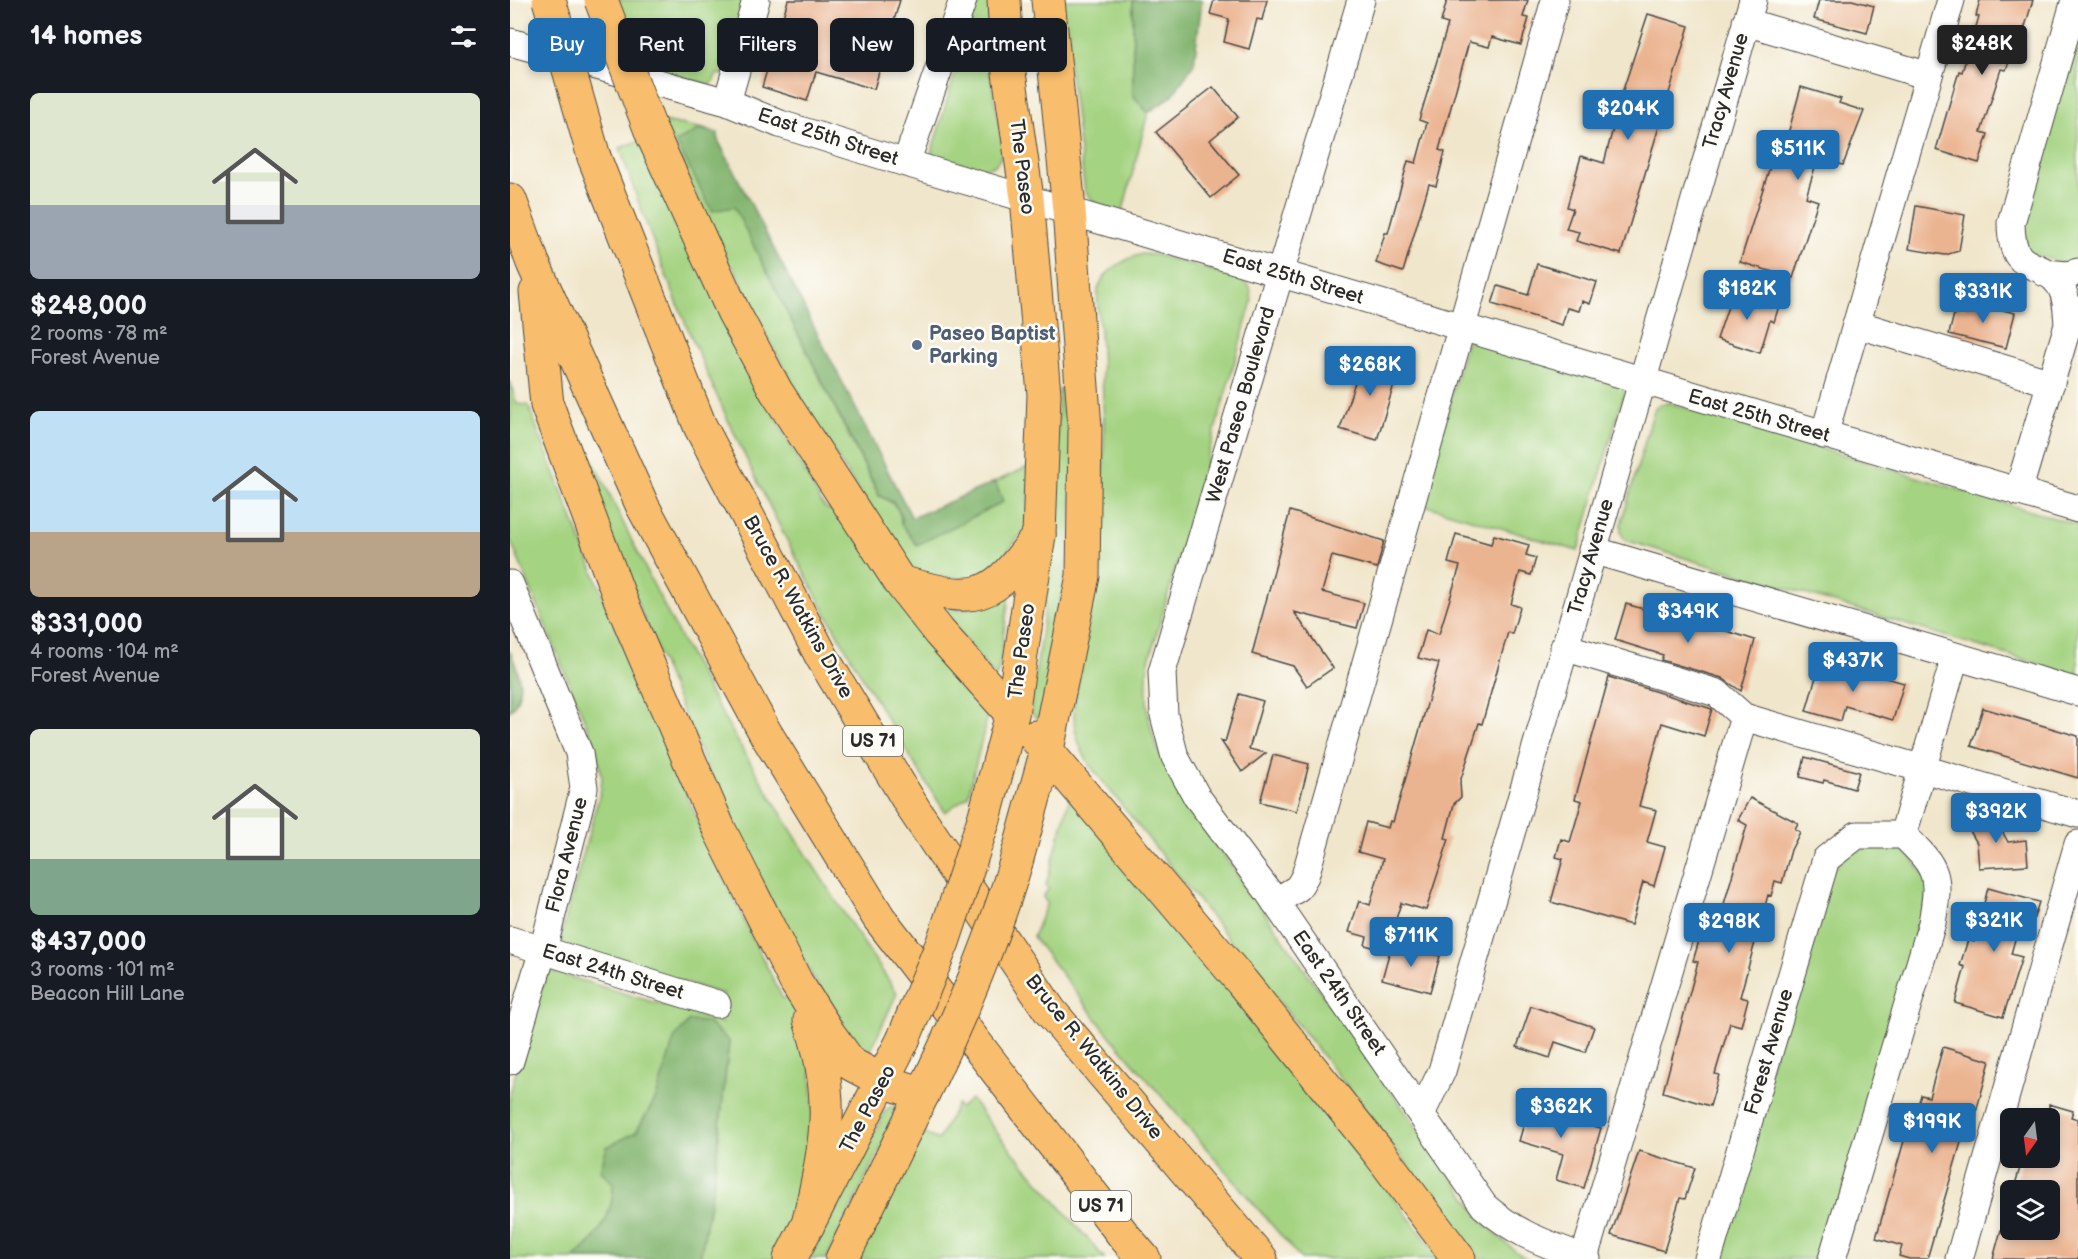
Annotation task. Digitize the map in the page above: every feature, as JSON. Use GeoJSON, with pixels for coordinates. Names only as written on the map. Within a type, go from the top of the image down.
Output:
{"type":"FeatureCollection","features":[{"type":"Feature","properties":{"kind":"main road","name":"Bruce R. Watkins Drive"},"geometry":{"type":"LineString","coordinates":[[549,0],[594,157],[700,426],[822,657],[915,811],[1050,1011],[1261,1259]]}},
{"type":"Feature","properties":{"kind":"main road"},"geometry":{"type":"LineString","coordinates":[[601,0],[653,136],[733,311],[776,391],[900,582],[939,632],[1047,750],[1249,991],[1379,1153],[1459,1259]]}},
{"type":"Feature","properties":{"kind":"main road","name":"The Paseo"},"geometry":{"type":"LineString","coordinates":[[790,1259],[903,1040],[943,942],[984,819],[1012,714],[1039,535],[1044,394],[1027,198],[1007,59],[1004,0]]}},
{"type":"Feature","properties":{"kind":"main road","name":"The Paseo"},"geometry":{"type":"LineString","coordinates":[[842,1259],[927,1086],[977,977],[999,919],[1047,750],[1083,576],[1085,428],[1069,210],[1048,0]]}},
{"type":"Feature","properties":{"kind":"main road","name":"US 71"},"geometry":{"type":"LineString","coordinates":[[510,200],[533,263],[643,507],[778,754],[879,918],[1117,1228],[1144,1259]]}},
{"type":"Feature","properties":{"kind":"main road"},"geometry":{"type":"LineString","coordinates":[[533,263],[547,405],[621,601],[719,829],[796,982],[850,1064],[883,1081],[927,1086]]}},
{"type":"Feature","properties":{"kind":"main road"},"geometry":{"type":"LineString","coordinates":[[900,582],[941,593],[967,595],[991,589],[1014,570],[1039,535]]}},
{"type":"Feature","properties":{"kind":"main road"},"geometry":{"type":"LineString","coordinates":[[796,982],[817,1041],[828,1106],[827,1137],[808,1225]]}},
{"type":"Feature","properties":{"kind":"street"},"geometry":{"type":"LineString","coordinates":[[727,102],[756,0]]}},
{"type":"Feature","properties":{"kind":"street"},"geometry":{"type":"LineString","coordinates":[[906,163],[963,0]]}},
{"type":"Feature","properties":{"kind":"street","name":"West Paseo Boulevard"},"geometry":{"type":"LineString","coordinates":[[1162,672],[1360,0]]}},
{"type":"Feature","properties":{"kind":"street"},"geometry":{"type":"LineString","coordinates":[[1275,902],[1298,888],[1305,876],[1554,0]]}},
{"type":"Feature","properties":{"kind":"street"},"geometry":{"type":"LineString","coordinates":[[1824,435],[1951,0]]}},
{"type":"Feature","properties":{"kind":"street"},"geometry":{"type":"LineString","coordinates":[[2018,492],[2073,319],[2059,284],[2045,273],[2020,260],[2011,241],[2011,223],[2075,0]]}},
{"type":"Feature","properties":{"kind":"street"},"geometry":{"type":"LineString","coordinates":[[1749,11],[1929,76]]}},
{"type":"Feature","properties":{"kind":"street","name":"Tracy Avenue"},"geometry":{"type":"LineString","coordinates":[[1422,1112],[1442,1071],[1749,11]]}},
{"type":"Feature","properties":{"kind":"street","name":"East 25th Street"},"geometry":{"type":"LineString","coordinates":[[510,42],[727,102],[780,124],[906,163],[1642,383],[2078,509]]}},
{"type":"Feature","properties":{"kind":"street"},"geometry":{"type":"LineString","coordinates":[[2045,273],[2067,275],[2078,272]]}},
{"type":"Feature","properties":{"kind":"street"},"geometry":{"type":"LineString","coordinates":[[1856,324],[2051,383]]}},
{"type":"Feature","properties":{"kind":"street"},"geometry":{"type":"LineString","coordinates":[[1592,550],[2078,692]]}},
{"type":"Feature","properties":{"kind":"street","name":"Flora Avenue"},"geometry":{"type":"LineString","coordinates":[[510,584],[579,753],[584,788],[543,950],[510,1061]]}},
{"type":"Feature","properties":{"kind":"street"},"geometry":{"type":"LineString","coordinates":[[1564,647],[1717,693],[1744,717],[2078,814]]}},
{"type":"Feature","properties":{"kind":"street"},"geometry":{"type":"LineString","coordinates":[[1832,1259],[1932,923],[1938,886],[1926,857],[1903,835],[1954,657]]}},
{"type":"Feature","properties":{"kind":"street","name":"East 24th Street"},"geometry":{"type":"LineString","coordinates":[[1162,672],[1164,715],[1175,757],[1197,797],[1275,902],[1422,1112],[1484,1206],[1507,1225],[1528,1238],[1585,1258]]}},
{"type":"Feature","properties":{"kind":"street"},"geometry":{"type":"LineString","coordinates":[[1585,1258],[1744,717]]}},
{"type":"Feature","properties":{"kind":"street","name":"Forest Avenue"},"geometry":{"type":"LineString","coordinates":[[1708,1259],[1826,859],[1857,835],[1903,835]]}},
{"type":"Feature","properties":{"kind":"street"},"geometry":{"type":"LineString","coordinates":[[1959,1259],[2078,844]]}},
{"type":"Feature","properties":{"kind":"street","name":"East 24th Street"},"geometry":{"type":"LineString","coordinates":[[510,940],[717,1004]]}},
{"type":"Feature","properties":{"kind":"green space"},"geometry":{"type":"Polygon","coordinates":[[[616,0],[747,0],[741,18],[717,18],[717,72],[724,72],[723,75],[717,74],[711,85],[658,72],[705,72],[705,18],[623,18],[616,0]]]}},
{"type":"Feature","properties":{"kind":"green space"},"geometry":{"type":"Polygon","coordinates":[[[977,0],[989,0],[989,18],[972,18],[977,0]]]}},
{"type":"Feature","properties":{"kind":"green space"},"geometry":{"type":"Polygon","coordinates":[[[1061,0],[1133,0],[1133,95],[1148,113],[1122,214],[1097,205],[1085,192],[1067,48],[1067,18],[1063,18],[1061,0]]]}},
{"type":"Feature","properties":{"kind":"green space"},"geometry":{"type":"Polygon","coordinates":[[[1133,0],[1202,0],[1194,64],[1172,96],[1148,113],[1133,95],[1133,0]]]}},
{"type":"Feature","properties":{"kind":"green space"},"geometry":{"type":"Polygon","coordinates":[[[2078,20],[2078,260],[2069,266],[2027,252],[2021,210],[2078,20]]]}},
{"type":"Feature","properties":{"kind":"green space"},"geometry":{"type":"Polygon","coordinates":[[[955,72],[990,72],[1003,146],[1000,159],[994,166],[982,169],[936,158],[931,154],[955,72]]]}},
{"type":"Feature","properties":{"kind":"green space"},"geometry":{"type":"Polygon","coordinates":[[[663,121],[710,130],[700,129],[734,206],[879,496],[895,506],[900,514],[901,524],[1003,502],[995,482],[1030,466],[1027,527],[982,582],[912,572],[816,423],[772,347],[734,267],[729,266],[663,121]]]}},
{"type":"Feature","properties":{"kind":"green space"},"geometry":{"type":"Polygon","coordinates":[[[700,129],[718,133],[718,140],[912,518],[995,482],[1003,502],[917,545],[901,524],[901,515],[894,503],[880,496],[734,207],[712,211],[676,142],[700,129]]]}},
{"type":"Feature","properties":{"kind":"green space"},"geometry":{"type":"Polygon","coordinates":[[[639,141],[760,388],[822,504],[827,509],[835,511],[990,706],[968,796],[945,812],[849,654],[804,572],[722,407],[685,322],[620,148],[639,141]]]}},
{"type":"Feature","properties":{"kind":"green space"},"geometry":{"type":"Polygon","coordinates":[[[1142,254],[1156,255],[1243,279],[1250,287],[1252,301],[1148,664],[1147,703],[1158,751],[1184,799],[1485,1224],[1527,1259],[1480,1259],[1342,1080],[1083,754],[1075,726],[1075,699],[1096,570],[1103,484],[1104,427],[1098,290],[1100,283],[1109,272],[1129,259],[1142,254]]]}},
{"type":"Feature","properties":{"kind":"green space"},"geometry":{"type":"Polygon","coordinates":[[[1467,340],[1626,387],[1578,551],[1420,504],[1467,340]]]}},
{"type":"Feature","properties":{"kind":"green space"},"geometry":{"type":"Polygon","coordinates":[[[510,381],[517,404],[528,405],[617,631],[680,780],[747,927],[783,999],[789,997],[810,1049],[816,1157],[778,1259],[700,1259],[714,1181],[729,1041],[687,1259],[510,1259],[510,1092],[547,970],[722,1023],[723,994],[563,946],[562,932],[601,789],[602,777],[596,748],[510,539],[510,381]]]}},
{"type":"Feature","properties":{"kind":"green space"},"geometry":{"type":"Polygon","coordinates":[[[1066,388],[1075,433],[1071,524],[1044,716],[1038,720],[1031,713],[1031,707],[1054,542],[1059,389],[1066,388]]]}},
{"type":"Feature","properties":{"kind":"green space"},"geometry":{"type":"Polygon","coordinates":[[[1669,403],[2078,525],[2078,676],[1625,540],[1621,533],[1621,524],[1654,410],[1660,404],[1669,403]]]}},
{"type":"Feature","properties":{"kind":"green space"},"geometry":{"type":"Polygon","coordinates":[[[585,443],[667,612],[719,709],[792,832],[897,993],[869,1054],[866,1053],[863,1057],[818,986],[777,912],[704,760],[638,605],[576,448],[585,443]]]}},
{"type":"Feature","properties":{"kind":"green space"},"geometry":{"type":"Polygon","coordinates":[[[1009,596],[996,677],[939,610],[975,608],[1009,596]]]}},
{"type":"Feature","properties":{"kind":"green space"},"geometry":{"type":"Polygon","coordinates":[[[510,651],[516,665],[520,689],[510,711],[510,651]]]}},
{"type":"Feature","properties":{"kind":"green space"},"geometry":{"type":"Polygon","coordinates":[[[1070,796],[1253,1017],[1441,1259],[1301,1259],[1105,1030],[1033,937],[1047,903],[1043,897],[1049,888],[1046,885],[1070,796]]]}},
{"type":"Feature","properties":{"kind":"green space"},"geometry":{"type":"Polygon","coordinates":[[[1900,842],[1931,885],[1824,1259],[1714,1259],[1827,873],[1859,843],[1900,842]]]}},
{"type":"Feature","properties":{"kind":"green space"},"geometry":{"type":"Polygon","coordinates":[[[689,1021],[707,1022],[729,1041],[714,1181],[700,1259],[572,1259],[596,1235],[611,1206],[613,1183],[600,1170],[607,1147],[636,1132],[656,1098],[674,1039],[689,1021]]]}},
{"type":"Feature","properties":{"kind":"green space"},"geometry":{"type":"Polygon","coordinates":[[[971,1099],[1002,1139],[1105,1259],[859,1259],[923,1133],[938,1140],[957,1105],[960,1108],[971,1099]]]}},
{"type":"Feature","properties":{"kind":"green space"},"geometry":{"type":"Polygon","coordinates":[[[890,1107],[901,1107],[826,1259],[810,1259],[886,1110],[890,1107]]]}},
{"type":"Feature","properties":{"kind":"building"},"geometry":{"type":"Polygon","coordinates":[[[788,0],[900,0],[895,18],[830,18],[830,72],[879,72],[874,89],[816,72],[818,72],[818,18],[783,18],[788,0]]]}},
{"type":"Feature","properties":{"kind":"building"},"geometry":{"type":"Polygon","coordinates":[[[1214,0],[1267,0],[1262,20],[1257,19],[1249,49],[1224,42],[1229,19],[1210,14],[1214,0]]]}},
{"type":"Feature","properties":{"kind":"building"},"geometry":{"type":"Polygon","coordinates":[[[1447,0],[1528,0],[1523,17],[1529,18],[1521,45],[1492,37],[1489,47],[1469,42],[1439,150],[1445,152],[1436,186],[1429,184],[1403,272],[1376,263],[1385,233],[1388,233],[1408,161],[1416,163],[1427,123],[1419,120],[1448,24],[1441,22],[1447,0]]]}},
{"type":"Feature","properties":{"kind":"building"},"geometry":{"type":"Polygon","coordinates":[[[1819,0],[1852,0],[1874,6],[1867,33],[1814,19],[1819,0]]]}},
{"type":"Feature","properties":{"kind":"building"},"geometry":{"type":"Polygon","coordinates":[[[1980,0],[2033,0],[2015,60],[2010,59],[2006,70],[2001,69],[1981,132],[1988,134],[1979,163],[1936,150],[1959,71],[1962,72],[1979,17],[1976,16],[1980,0]]]}},
{"type":"Feature","properties":{"kind":"building"},"geometry":{"type":"Polygon","coordinates":[[[1648,14],[1689,26],[1621,254],[1576,241],[1579,232],[1566,229],[1573,209],[1567,207],[1581,156],[1604,163],[1623,90],[1648,14]]]}},
{"type":"Feature","properties":{"kind":"building"},"geometry":{"type":"Polygon","coordinates":[[[766,72],[816,72],[807,101],[762,87],[766,72]]]}},
{"type":"Feature","properties":{"kind":"building"},"geometry":{"type":"Polygon","coordinates":[[[1213,87],[1238,117],[1210,140],[1239,175],[1211,198],[1156,132],[1213,87]]]}},
{"type":"Feature","properties":{"kind":"building"},"geometry":{"type":"Polygon","coordinates":[[[1801,87],[1841,99],[1839,103],[1864,111],[1843,165],[1818,157],[1806,197],[1818,201],[1793,278],[1740,262],[1773,157],[1781,159],[1801,87]]]}},
{"type":"Feature","properties":{"kind":"building"},"geometry":{"type":"Polygon","coordinates":[[[1916,206],[1965,215],[1959,251],[1945,255],[1909,249],[1916,206]]]}},
{"type":"Feature","properties":{"kind":"building"},"geometry":{"type":"Polygon","coordinates":[[[1537,264],[1597,282],[1590,304],[1582,301],[1579,311],[1567,308],[1562,325],[1492,304],[1498,286],[1528,295],[1537,264]]]}},
{"type":"Feature","properties":{"kind":"building"},"geometry":{"type":"Polygon","coordinates":[[[1734,289],[1779,306],[1774,322],[1770,320],[1760,353],[1717,339],[1734,289]]]}},
{"type":"Feature","properties":{"kind":"building"},"geometry":{"type":"Polygon","coordinates":[[[1966,301],[2015,313],[2006,348],[1949,334],[1956,306],[1964,308],[1966,301]]]}},
{"type":"Feature","properties":{"kind":"building"},"geometry":{"type":"Polygon","coordinates":[[[1364,354],[1400,365],[1377,440],[1340,429],[1364,354]]]}},
{"type":"Feature","properties":{"kind":"building"},"geometry":{"type":"Polygon","coordinates":[[[1290,511],[1384,541],[1377,568],[1332,556],[1322,592],[1364,603],[1357,628],[1294,612],[1333,668],[1307,686],[1293,666],[1252,654],[1290,511]]]}},
{"type":"Feature","properties":{"kind":"building"},"geometry":{"type":"Polygon","coordinates":[[[1456,534],[1491,544],[1494,535],[1529,545],[1526,555],[1536,558],[1531,575],[1520,572],[1511,604],[1520,607],[1512,634],[1508,632],[1482,724],[1479,723],[1460,782],[1461,797],[1454,804],[1445,838],[1449,839],[1426,910],[1401,903],[1386,951],[1365,945],[1367,937],[1349,932],[1359,901],[1370,905],[1383,859],[1358,852],[1366,822],[1388,828],[1390,821],[1393,822],[1439,663],[1418,658],[1426,630],[1439,634],[1460,566],[1448,563],[1456,534]]]}},
{"type":"Feature","properties":{"kind":"building"},"geometry":{"type":"Polygon","coordinates":[[[1626,604],[1674,618],[1675,615],[1755,640],[1741,691],[1722,678],[1661,660],[1663,655],[1615,640],[1626,604]]]}},
{"type":"Feature","properties":{"kind":"building"},"geometry":{"type":"Polygon","coordinates":[[[1821,660],[1904,683],[1893,720],[1845,706],[1841,721],[1806,711],[1821,660]]]}},
{"type":"Feature","properties":{"kind":"building"},"geometry":{"type":"Polygon","coordinates":[[[1609,677],[1712,709],[1704,736],[1662,723],[1639,806],[1656,810],[1647,842],[1665,847],[1654,886],[1643,882],[1631,925],[1551,902],[1563,859],[1556,857],[1561,839],[1570,842],[1582,801],[1575,799],[1609,677]]]}},
{"type":"Feature","properties":{"kind":"building"},"geometry":{"type":"Polygon","coordinates":[[[1239,694],[1263,701],[1249,749],[1266,753],[1242,772],[1221,741],[1225,742],[1239,694]]]}},
{"type":"Feature","properties":{"kind":"building"},"geometry":{"type":"Polygon","coordinates":[[[1983,708],[2078,736],[2078,778],[1971,746],[1983,708]]]}},
{"type":"Feature","properties":{"kind":"building"},"geometry":{"type":"Polygon","coordinates":[[[1273,755],[1309,764],[1297,811],[1260,802],[1273,755]]]}},
{"type":"Feature","properties":{"kind":"building"},"geometry":{"type":"Polygon","coordinates":[[[1805,757],[1859,772],[1854,789],[1824,780],[1823,783],[1800,777],[1805,757]]]}},
{"type":"Feature","properties":{"kind":"building"},"geometry":{"type":"Polygon","coordinates":[[[1750,798],[1798,823],[1795,829],[1800,832],[1791,850],[1782,883],[1775,881],[1771,896],[1768,895],[1740,997],[1748,999],[1741,1026],[1730,1023],[1715,1074],[1719,1075],[1710,1106],[1663,1092],[1698,962],[1693,961],[1701,934],[1715,935],[1747,825],[1738,820],[1750,798]]]}},
{"type":"Feature","properties":{"kind":"building"},"geometry":{"type":"Polygon","coordinates":[[[1991,811],[2008,842],[2026,840],[2028,865],[1979,868],[1977,843],[1966,824],[1991,811]]]}},
{"type":"Feature","properties":{"kind":"building"},"geometry":{"type":"Polygon","coordinates":[[[1988,888],[2039,902],[2032,924],[2020,921],[2011,954],[2022,957],[2003,1017],[1955,1003],[1965,967],[1960,965],[1968,940],[1974,942],[1988,888]]]}},
{"type":"Feature","properties":{"kind":"building"},"geometry":{"type":"Polygon","coordinates":[[[1392,943],[1440,956],[1430,992],[1382,979],[1392,943]]]}},
{"type":"Feature","properties":{"kind":"building"},"geometry":{"type":"Polygon","coordinates":[[[1531,1006],[1594,1027],[1585,1052],[1555,1042],[1550,1058],[1517,1047],[1531,1006]]]}},
{"type":"Feature","properties":{"kind":"building"},"geometry":{"type":"Polygon","coordinates":[[[1943,1047],[1990,1061],[1970,1134],[1964,1132],[1927,1259],[1909,1259],[1899,1256],[1902,1246],[1876,1238],[1908,1127],[1911,1128],[1921,1095],[1929,1097],[1943,1047]]]}},
{"type":"Feature","properties":{"kind":"building"},"geometry":{"type":"Polygon","coordinates":[[[1532,1096],[1567,1106],[1564,1118],[1601,1128],[1584,1188],[1556,1180],[1563,1154],[1519,1141],[1532,1096]]]}},
{"type":"Feature","properties":{"kind":"building"},"geometry":{"type":"Polygon","coordinates":[[[2049,1104],[2073,1111],[2071,1117],[2078,1119],[2078,1259],[1993,1259],[2000,1234],[2000,1240],[2060,1240],[2060,1180],[2016,1180],[2020,1168],[2060,1168],[2060,1108],[2049,1108],[2049,1104]]]}},
{"type":"Feature","properties":{"kind":"building"},"geometry":{"type":"Polygon","coordinates":[[[1639,1151],[1695,1168],[1685,1199],[1680,1198],[1664,1251],[1611,1235],[1639,1151]]]}},
{"type":"Feature","properties":{"kind":"place","name":"Paseo Baptist Parking"},"geometry":{"type":"Point","coordinates":[917,345]}}]}
